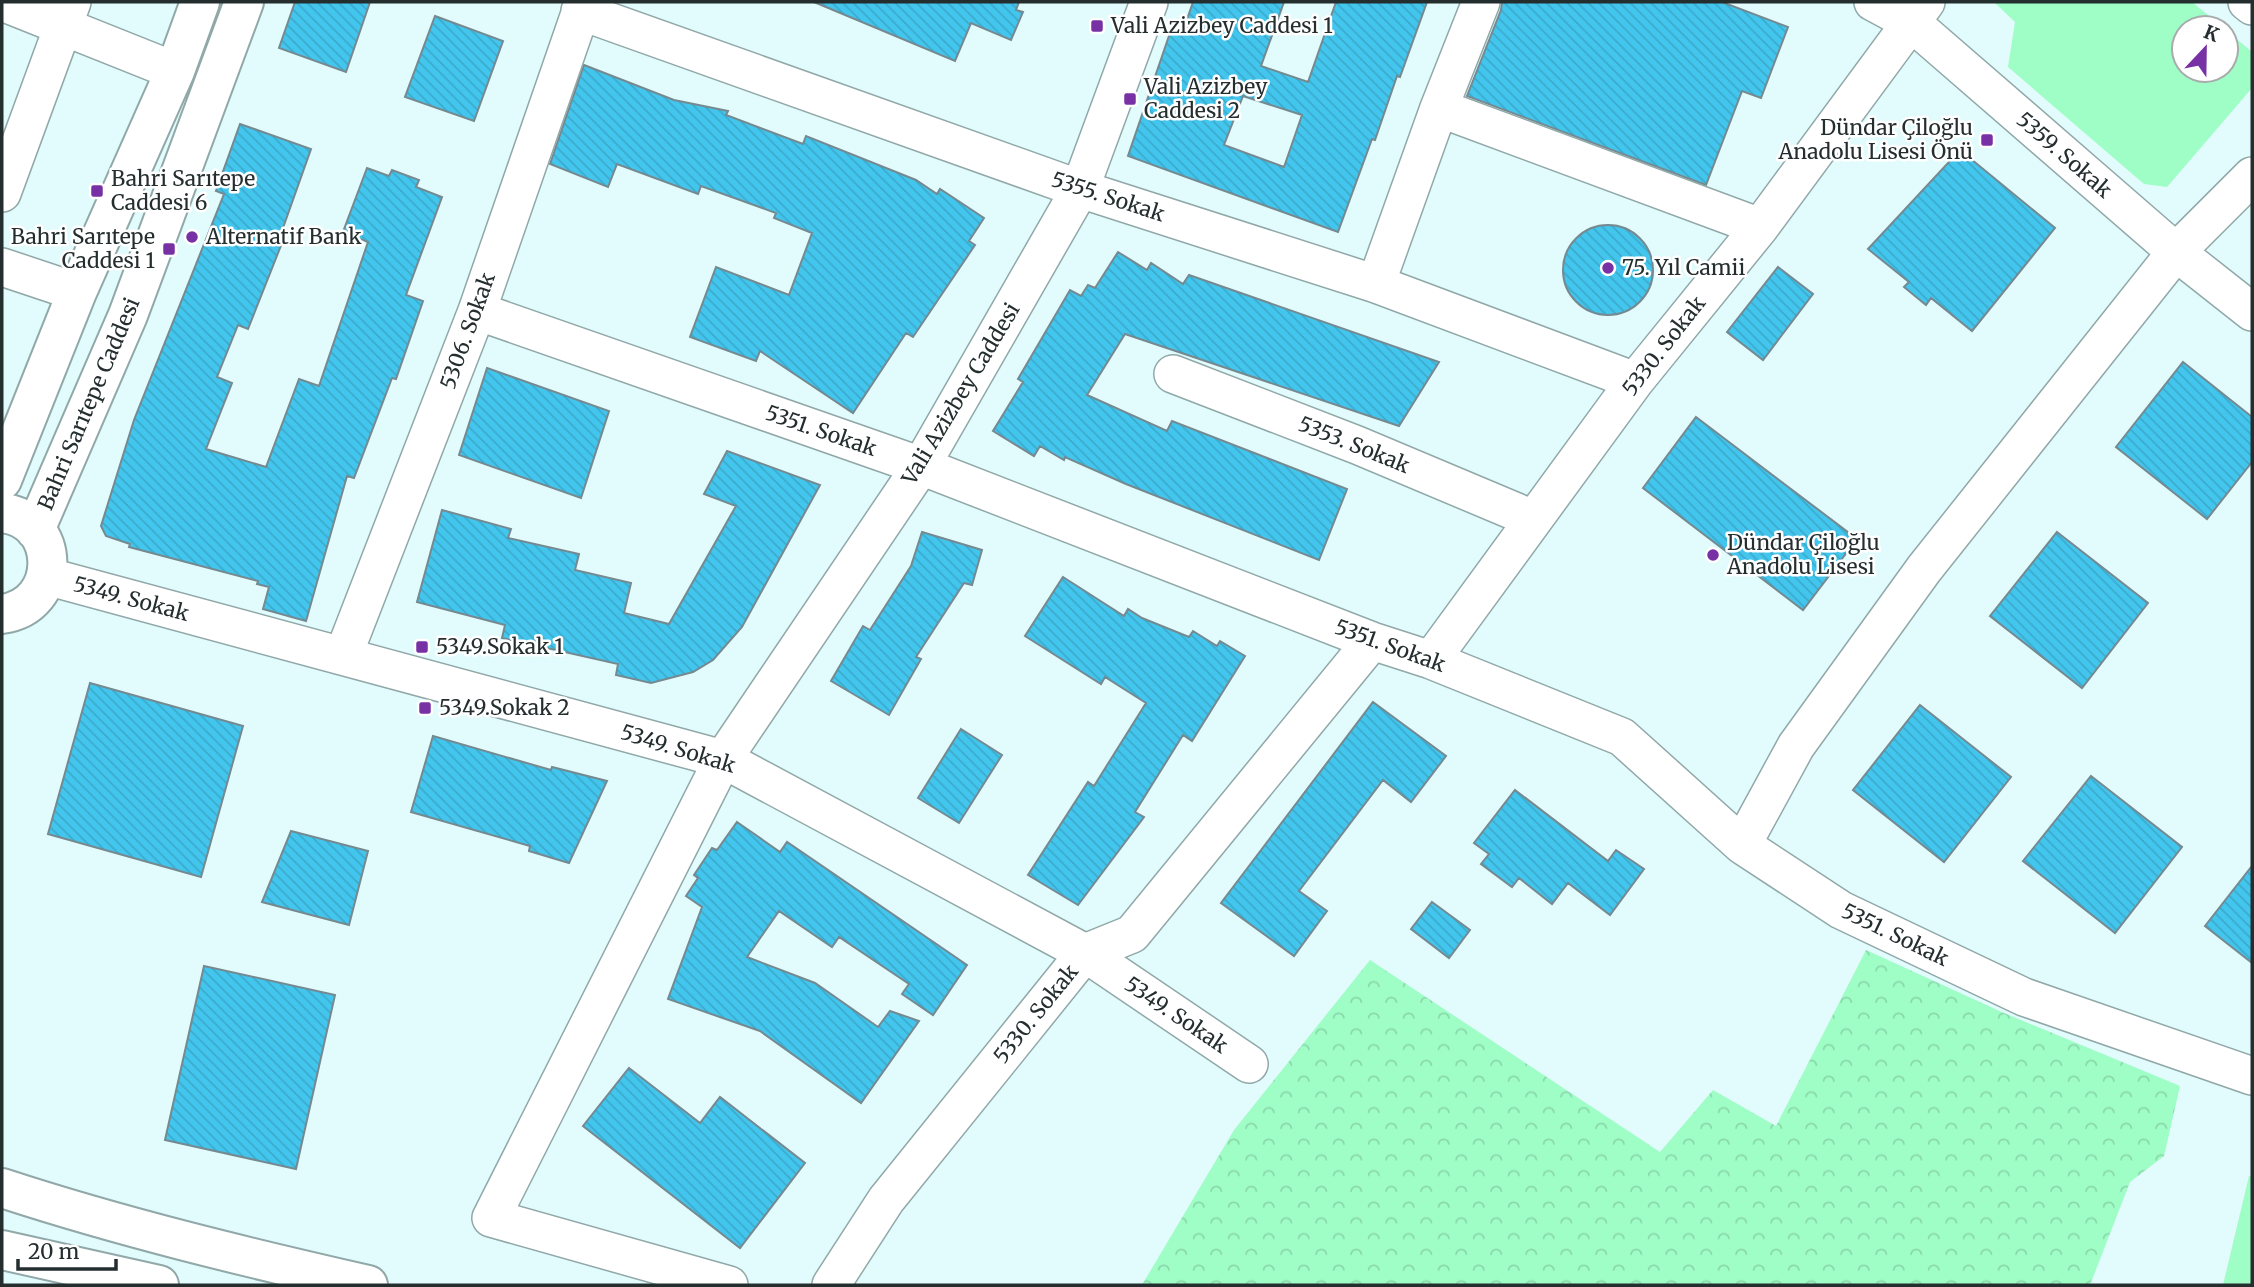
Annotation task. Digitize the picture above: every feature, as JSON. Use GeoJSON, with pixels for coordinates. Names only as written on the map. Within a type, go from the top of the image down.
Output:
{"type":"FeatureCollection","features":[{"type":"Feature","properties":{"kind":"main road"},"geometry":{"type":"LineString","coordinates":[[2,480],[77,292],[174,71],[200,2]]}},
{"type":"Feature","properties":{"kind":"main road","name":"Bahri Sarıtepe Caddesi"},"geometry":{"type":"LineString","coordinates":[[35,530],[128,315],[244,2]]}},
{"type":"Feature","properties":{"kind":"main road","name":"Bahri Sarıtepe Caddesi"},"geometry":{"type":"LineString","coordinates":[[2,513],[22,519],[35,530],[44,544],[48,560],[46,576]]}},
{"type":"Feature","properties":{"kind":"main road"},"geometry":{"type":"LineString","coordinates":[[3,616],[19,610],[31,601],[41,590],[46,576]]}},
{"type":"Feature","properties":{"kind":"main road"},"geometry":{"type":"LineString","coordinates":[[2,1188],[86,1214],[368,1285]]}},
{"type":"Feature","properties":{"kind":"main road"},"geometry":{"type":"LineString","coordinates":[[2,1250],[159,1285]]}},
{"type":"Feature","properties":{"kind":"street"},"geometry":{"type":"LineString","coordinates":[[2,2],[68,14],[174,71]]}},
{"type":"Feature","properties":{"kind":"street","name":"Vali Azizbey Caddesi"},"geometry":{"type":"LineString","coordinates":[[729,1285],[491,1218],[723,759],[921,466],[1080,189],[1149,2]]}},
{"type":"Feature","properties":{"kind":"street"},"geometry":{"type":"LineString","coordinates":[[1376,284],[1439,108],[1481,2]]}},
{"type":"Feature","properties":{"kind":"street","name":"5359. Sokak"},"geometry":{"type":"LineString","coordinates":[[1873,2],[1919,13],[2176,252],[2252,312]]}},
{"type":"Feature","properties":{"kind":"street"},"geometry":{"type":"LineString","coordinates":[[2247,2],[2252,6]]}},
{"type":"Feature","properties":{"kind":"street","name":"5355. Sokak"},"geometry":{"type":"LineString","coordinates":[[582,6],[1080,189],[1376,284],[1635,381]]}},
{"type":"Feature","properties":{"kind":"street","name":"5306. Sokak"},"geometry":{"type":"LineString","coordinates":[[343,656],[477,311],[582,6]]}},
{"type":"Feature","properties":{"kind":"street","name":"5330. Sokak"},"geometry":{"type":"LineString","coordinates":[[1431,660],[1635,381],[1760,227],[1919,13]]}},
{"type":"Feature","properties":{"kind":"street"},"geometry":{"type":"LineString","coordinates":[[2,192],[68,14]]}},
{"type":"Feature","properties":{"kind":"street"},"geometry":{"type":"LineString","coordinates":[[1439,108],[1760,227]]}},
{"type":"Feature","properties":{"kind":"street"},"geometry":{"type":"LineString","coordinates":[[1742,845],[1796,746],[1924,569],[2176,252],[2252,176]]}},
{"type":"Feature","properties":{"kind":"street"},"geometry":{"type":"LineString","coordinates":[[2,267],[77,292]]}},
{"type":"Feature","properties":{"kind":"street","name":"5351. Sokak"},"geometry":{"type":"LineString","coordinates":[[477,311],[921,466],[1372,641],[1431,660],[1622,737],[1742,845],[1841,909],[2024,997],[2252,1076]]}},
{"type":"Feature","properties":{"kind":"street","name":"5353. Sokak"},"geometry":{"type":"LineString","coordinates":[[1173,374],[1357,445],[1534,519]]}},
{"type":"Feature","properties":{"kind":"street","name":"5349. Sokak"},"geometry":{"type":"LineString","coordinates":[[46,576],[723,759],[1085,953],[1249,1064]]}},
{"type":"Feature","properties":{"kind":"street","name":"5330. Sokak"},"geometry":{"type":"LineString","coordinates":[[831,1285],[886,1200],[1085,953],[1132,934],[1372,641]]}},
{"type":"Feature","properties":{"kind":"green space"},"geometry":{"type":"Polygon","coordinates":[[[1994,2],[2192,2],[2207,14],[2170,14],[2170,84],[2240,84],[2240,42],[2252,52],[2252,88],[2167,187],[2144,184],[2008,67],[2015,22],[1994,2]]]}},
{"type":"Feature","properties":{"kind":"green space"},"geometry":{"type":"Polygon","coordinates":[[[1866,950],[2004,1013],[2180,1086],[2164,1156],[2130,1182],[2090,1285],[1142,1285],[1234,1130],[1370,960],[1660,1152],[1713,1090],[1776,1126],[1866,950]]]}},
{"type":"Feature","properties":{"kind":"green space"},"geometry":{"type":"Polygon","coordinates":[[[2249,1176],[2252,1176],[2252,1285],[2223,1285],[2249,1176]]]}},
{"type":"Feature","properties":{"kind":"building"},"geometry":{"type":"Polygon","coordinates":[[[295,2],[370,2],[346,72],[279,48],[295,2]]]}},
{"type":"Feature","properties":{"kind":"building"},"geometry":{"type":"Polygon","coordinates":[[[814,2],[1019,2],[1016,10],[1023,12],[1011,40],[971,23],[955,61],[814,2]]]}},
{"type":"Feature","properties":{"kind":"building"},"geometry":{"type":"Polygon","coordinates":[[[1193,2],[1284,2],[1261,66],[1308,82],[1336,2],[1427,2],[1338,232],[1128,156],[1172,27],[1183,31],[1193,2]],[[1243,96],[1224,145],[1284,167],[1302,115],[1243,96]]]}},
{"type":"Feature","properties":{"kind":"building"},"geometry":{"type":"Polygon","coordinates":[[[1502,2],[1722,2],[1788,27],[1761,98],[1742,91],[1706,185],[1467,96],[1502,2]]]}},
{"type":"Feature","properties":{"kind":"building"},"geometry":{"type":"Polygon","coordinates":[[[435,16],[503,41],[474,121],[405,97],[435,16]]]}},
{"type":"Feature","properties":{"kind":"building"},"geometry":{"type":"Polygon","coordinates":[[[584,65],[674,100],[728,111],[726,115],[803,144],[806,136],[916,180],[937,194],[940,189],[984,218],[969,241],[975,245],[913,337],[906,333],[853,413],[760,351],[756,361],[690,337],[716,267],[789,295],[812,233],[774,218],[776,213],[701,186],[698,194],[617,164],[608,187],[550,164],[584,65]]]}},
{"type":"Feature","properties":{"kind":"building"},"geometry":{"type":"Polygon","coordinates":[[[240,124],[311,149],[278,242],[282,243],[248,329],[238,325],[217,377],[232,383],[206,449],[266,467],[299,379],[319,386],[368,242],[343,232],[367,168],[389,176],[392,170],[419,180],[416,187],[442,197],[406,295],[423,301],[396,379],[392,378],[354,478],[347,476],[306,621],[263,609],[269,587],[257,584],[258,581],[129,547],[130,544],[106,536],[101,526],[134,420],[224,194],[216,191],[240,124]]]}},
{"type":"Feature","properties":{"kind":"building"},"geometry":{"type":"Polygon","coordinates":[[[1960,150],[2055,228],[1972,331],[1931,298],[1926,305],[1904,287],[1909,282],[1868,249],[1960,150]]]}},
{"type":"Feature","properties":{"kind":"building","name":"75. Yıl Camii"},"geometry":{"type":"Polygon","coordinates":[[[1608,225],[1625,228],[1640,238],[1650,253],[1653,270],[1650,287],[1640,302],[1625,312],[1608,315],[1591,312],[1576,302],[1566,287],[1563,270],[1566,253],[1576,238],[1591,228],[1608,225]]]}},
{"type":"Feature","properties":{"kind":"building"},"geometry":{"type":"Polygon","coordinates":[[[1118,252],[1147,270],[1151,263],[1183,284],[1189,275],[1439,362],[1399,426],[1125,334],[1087,395],[1167,431],[1172,421],[1347,489],[1319,560],[1065,457],[1064,460],[1040,446],[1034,456],[993,431],[1023,382],[1018,379],[1070,290],[1081,296],[1088,285],[1095,288],[1118,252]]]}},
{"type":"Feature","properties":{"kind":"building"},"geometry":{"type":"Polygon","coordinates":[[[1778,267],[1813,294],[1763,360],[1727,332],[1778,267]]]}},
{"type":"Feature","properties":{"kind":"building"},"geometry":{"type":"Polygon","coordinates":[[[2183,362],[2252,417],[2252,462],[2207,519],[2116,447],[2183,362]]]}},
{"type":"Feature","properties":{"kind":"building"},"geometry":{"type":"Polygon","coordinates":[[[487,368],[609,411],[581,498],[459,455],[487,368]]]}},
{"type":"Feature","properties":{"kind":"building"},"geometry":{"type":"Polygon","coordinates":[[[1696,417],[1857,539],[1803,610],[1643,488],[1696,417]]]}},
{"type":"Feature","properties":{"kind":"building"},"geometry":{"type":"Polygon","coordinates":[[[727,451],[820,485],[742,627],[713,660],[693,672],[651,683],[616,675],[618,664],[502,638],[505,625],[417,602],[442,510],[511,529],[508,538],[579,554],[575,570],[631,583],[624,613],[669,624],[736,506],[704,494],[727,451]]]}},
{"type":"Feature","properties":{"kind":"building"},"geometry":{"type":"Polygon","coordinates":[[[922,532],[982,550],[972,585],[964,583],[916,657],[921,659],[889,715],[831,681],[863,626],[870,630],[911,566],[922,532]]]}},
{"type":"Feature","properties":{"kind":"building"},"geometry":{"type":"Polygon","coordinates":[[[2057,532],[2148,603],[2082,688],[1990,616],[2057,532]]]}},
{"type":"Feature","properties":{"kind":"building"},"geometry":{"type":"Polygon","coordinates":[[[1063,577],[1124,616],[1128,609],[1142,618],[1189,637],[1193,631],[1217,646],[1220,641],[1245,656],[1192,741],[1183,735],[1135,812],[1144,817],[1078,905],[1028,875],[1088,782],[1094,786],[1146,703],[1105,677],[1101,684],[1025,636],[1063,577]]]}},
{"type":"Feature","properties":{"kind":"building"},"geometry":{"type":"Polygon","coordinates":[[[90,683],[243,726],[201,877],[48,834],[90,683]]]}},
{"type":"Feature","properties":{"kind":"building"},"geometry":{"type":"Polygon","coordinates":[[[1373,702],[1446,756],[1411,802],[1383,780],[1299,891],[1327,911],[1294,956],[1221,903],[1373,702]]]}},
{"type":"Feature","properties":{"kind":"building"},"geometry":{"type":"Polygon","coordinates":[[[1920,705],[2011,777],[1944,862],[1853,790],[1920,705]]]}},
{"type":"Feature","properties":{"kind":"building"},"geometry":{"type":"Polygon","coordinates":[[[961,729],[1002,755],[959,823],[918,798],[961,729]]]}},
{"type":"Feature","properties":{"kind":"building"},"geometry":{"type":"Polygon","coordinates":[[[433,736],[551,770],[552,767],[607,781],[569,863],[529,851],[530,846],[411,812],[433,736]]]}},
{"type":"Feature","properties":{"kind":"building"},"geometry":{"type":"Polygon","coordinates":[[[2091,776],[2182,847],[2115,933],[2023,861],[2091,776]]]}},
{"type":"Feature","properties":{"kind":"building"},"geometry":{"type":"Polygon","coordinates":[[[1515,790],[1608,861],[1616,850],[1644,869],[1610,915],[1568,883],[1552,904],[1519,878],[1512,887],[1481,864],[1489,854],[1474,843],[1515,790]]]}},
{"type":"Feature","properties":{"kind":"building"},"geometry":{"type":"Polygon","coordinates":[[[737,822],[780,852],[787,842],[967,965],[933,1015],[902,994],[909,984],[839,937],[832,947],[779,911],[747,957],[815,983],[878,1027],[890,1011],[919,1021],[861,1103],[760,1031],[668,999],[702,907],[686,896],[698,878],[694,875],[712,848],[717,850],[737,822]]]}},
{"type":"Feature","properties":{"kind":"building"},"geometry":{"type":"Polygon","coordinates":[[[291,831],[368,851],[349,925],[262,902],[291,831]]]}},
{"type":"Feature","properties":{"kind":"building"},"geometry":{"type":"Polygon","coordinates":[[[2252,866],[2252,963],[2205,926],[2252,866]]]}},
{"type":"Feature","properties":{"kind":"building"},"geometry":{"type":"Polygon","coordinates":[[[1432,902],[1470,930],[1449,958],[1411,929],[1432,902]]]}},
{"type":"Feature","properties":{"kind":"building"},"geometry":{"type":"Polygon","coordinates":[[[204,966],[335,995],[296,1169],[165,1140],[204,966]]]}},
{"type":"Feature","properties":{"kind":"building"},"geometry":{"type":"Polygon","coordinates":[[[629,1068],[700,1123],[720,1097],[805,1163],[740,1248],[583,1126],[629,1068]]]}},
{"type":"Feature","properties":{"kind":"place","name":"Vali Azizbey Caddesi 1"},"geometry":{"type":"Point","coordinates":[1097,26]}},
{"type":"Feature","properties":{"kind":"place","name":"Vali Azizbey Caddesi 2"},"geometry":{"type":"Point","coordinates":[1130,99]}},
{"type":"Feature","properties":{"kind":"place","name":"Dündar Çiloğlu Anadolu Lisesi Önü"},"geometry":{"type":"Point","coordinates":[1987,140]}},
{"type":"Feature","properties":{"kind":"place","name":"Bahri Sarıtepe Caddesi 6"},"geometry":{"type":"Point","coordinates":[97,191]}},
{"type":"Feature","properties":{"kind":"place","name":"Alternatif Bank"},"geometry":{"type":"Point","coordinates":[192,237]}},
{"type":"Feature","properties":{"kind":"place","name":"Bahri Sarıtepe Caddesi 1"},"geometry":{"type":"Point","coordinates":[169,249]}},
{"type":"Feature","properties":{"kind":"place","name":"75. Yıl Camii"},"geometry":{"type":"Point","coordinates":[1608,268]}},
{"type":"Feature","properties":{"kind":"place","name":"Dündar Çiloğlu Anadolu Lisesi"},"geometry":{"type":"Point","coordinates":[1713,555]}},
{"type":"Feature","properties":{"kind":"place","name":"5349.Sokak 1"},"geometry":{"type":"Point","coordinates":[422,647]}},
{"type":"Feature","properties":{"kind":"place","name":"5349.Sokak 2"},"geometry":{"type":"Point","coordinates":[425,708]}}]}
